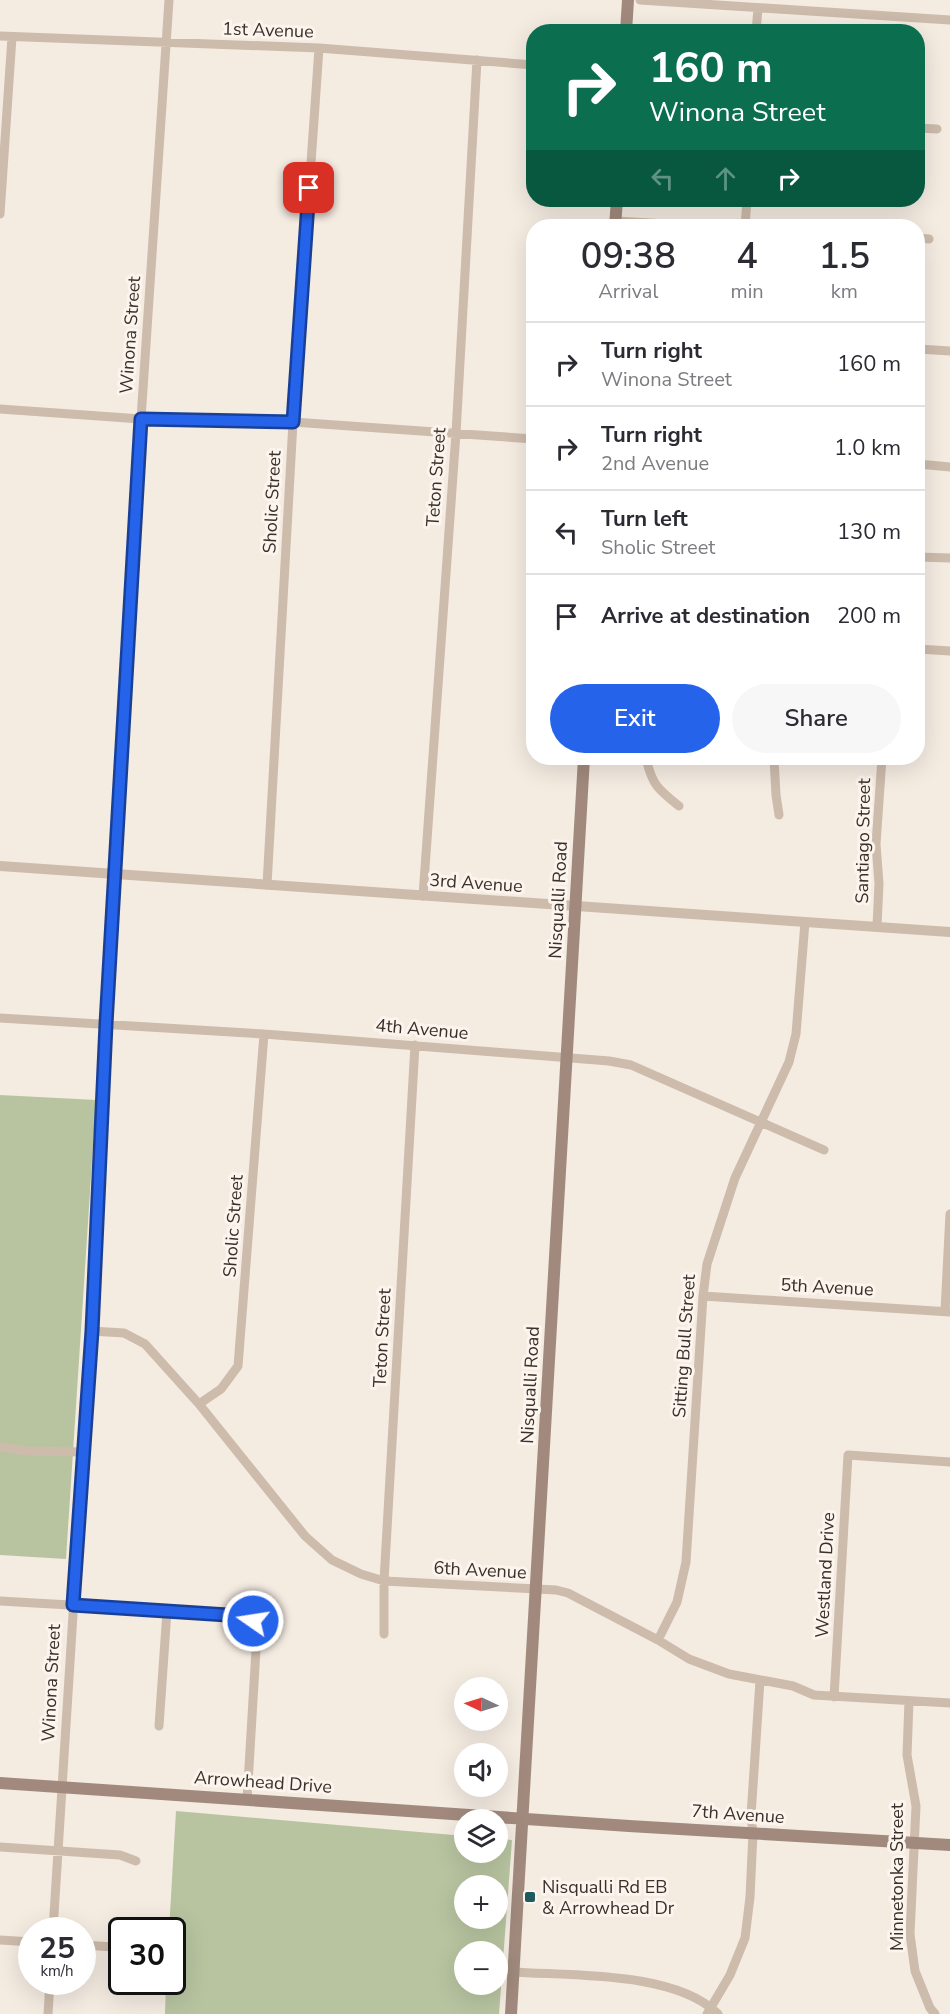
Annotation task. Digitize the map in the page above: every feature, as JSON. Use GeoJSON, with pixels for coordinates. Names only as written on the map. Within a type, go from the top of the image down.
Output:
{"type":"FeatureCollection","features":[{"type":"Feature","properties":{"kind":"main road"},"geometry":{"type":"LineString","coordinates":[[626,24],[628,0]]}},
{"type":"Feature","properties":{"kind":"main road","name":"Nisqualli Road"},"geometry":{"type":"LineString","coordinates":[[511,2014],[584,765]]}},
{"type":"Feature","properties":{"kind":"main road","name":"Arrowhead Drive"},"geometry":{"type":"LineString","coordinates":[[0,1783],[523,1818]]}},
{"type":"Feature","properties":{"kind":"main road","name":"7th Avenue"},"geometry":{"type":"LineString","coordinates":[[523,1818],[950,1845]]}},
{"type":"Feature","properties":{"kind":"street","name":"Winona Street"},"geometry":{"type":"LineString","coordinates":[[54,1917],[92,1331],[106,1024],[141,419],[169,0]]}},
{"type":"Feature","properties":{"kind":"street"},"geometry":{"type":"LineString","coordinates":[[640,0],[950,20]]}},
{"type":"Feature","properties":{"kind":"street"},"geometry":{"type":"LineString","coordinates":[[757,24],[758,8]]}},
{"type":"Feature","properties":{"kind":"street","name":"1st Avenue"},"geometry":{"type":"LineString","coordinates":[[0,36],[319,48],[526,64]]}},
{"type":"Feature","properties":{"kind":"street"},"geometry":{"type":"LineString","coordinates":[[0,214],[12,37]]}},
{"type":"Feature","properties":{"kind":"street","name":"Sholic Street"},"geometry":{"type":"LineString","coordinates":[[267,885],[293,422],[319,48]]}},
{"type":"Feature","properties":{"kind":"street","name":"Teton Street"},"geometry":{"type":"LineString","coordinates":[[423,896],[456,433],[477,60]]}},
{"type":"Feature","properties":{"kind":"street"},"geometry":{"type":"LineString","coordinates":[[925,128],[937,129]]}},
{"type":"Feature","properties":{"kind":"street"},"geometry":{"type":"LineString","coordinates":[[925,239],[929,239]]}},
{"type":"Feature","properties":{"kind":"street"},"geometry":{"type":"LineString","coordinates":[[925,349],[950,351]]}},
{"type":"Feature","properties":{"kind":"street"},"geometry":{"type":"LineString","coordinates":[[0,409],[141,419],[293,422],[526,438]]}},
{"type":"Feature","properties":{"kind":"street"},"geometry":{"type":"LineString","coordinates":[[925,465],[950,467]]}},
{"type":"Feature","properties":{"kind":"street"},"geometry":{"type":"LineString","coordinates":[[925,556],[950,558]]}},
{"type":"Feature","properties":{"kind":"street"},"geometry":{"type":"LineString","coordinates":[[925,649],[950,651]]}},
{"type":"Feature","properties":{"kind":"street"},"geometry":{"type":"LineString","coordinates":[[647,765],[650,777],[662,792],[679,806]]}},
{"type":"Feature","properties":{"kind":"street"},"geometry":{"type":"LineString","coordinates":[[774,765],[779,815]]}},
{"type":"Feature","properties":{"kind":"street","name":"Santiago Street"},"geometry":{"type":"LineString","coordinates":[[877,926],[879,884],[876,844],[882,765]]}},
{"type":"Feature","properties":{"kind":"street","name":"3rd Avenue"},"geometry":{"type":"LineString","coordinates":[[0,866],[950,932]]}},
{"type":"Feature","properties":{"kind":"street","name":"Sitting Bull Street"},"geometry":{"type":"LineString","coordinates":[[658,1640],[677,1602],[686,1562],[707,1264],[735,1178],[789,1062],[796,1034],[805,922]]}},
{"type":"Feature","properties":{"kind":"street","name":"4th Avenue"},"geometry":{"type":"LineString","coordinates":[[0,1018],[264,1034],[609,1061],[631,1065],[763,1121],[824,1150]]}},
{"type":"Feature","properties":{"kind":"street","name":"Sholic Street"},"geometry":{"type":"LineString","coordinates":[[199,1404],[221,1389],[238,1366],[264,1034]]}},
{"type":"Feature","properties":{"kind":"street","name":"Teton Street"},"geometry":{"type":"LineString","coordinates":[[384,1634],[384,1581],[415,1045]]}},
{"type":"Feature","properties":{"kind":"street"},"geometry":{"type":"LineString","coordinates":[[947,1311],[950,1214]]}},
{"type":"Feature","properties":{"kind":"street","name":"5th Avenue"},"geometry":{"type":"LineString","coordinates":[[703,1296],[947,1311]]}},
{"type":"Feature","properties":{"kind":"street","name":"6th Avenue"},"geometry":{"type":"LineString","coordinates":[[92,1331],[124,1333],[145,1344],[199,1404],[305,1536],[332,1560],[361,1574],[384,1581],[556,1590],[568,1593],[658,1640],[689,1659],[729,1674],[793,1686],[814,1695],[950,1703]]}},
{"type":"Feature","properties":{"kind":"street"},"geometry":{"type":"LineString","coordinates":[[0,1447],[26,1451],[83,1452]]}},
{"type":"Feature","properties":{"kind":"street","name":"Westland Drive"},"geometry":{"type":"LineString","coordinates":[[834,1697],[848,1455],[950,1462]]}},
{"type":"Feature","properties":{"kind":"street"},"geometry":{"type":"LineString","coordinates":[[0,1601],[243,1616],[253,1621],[257,1633],[246,1800]]}},
{"type":"Feature","properties":{"kind":"street"},"geometry":{"type":"LineString","coordinates":[[159,1726],[167,1611]]}},
{"type":"Feature","properties":{"kind":"street"},"geometry":{"type":"LineString","coordinates":[[513,1972],[639,1980],[678,1991],[712,2012],[745,1938],[750,1897],[753,1833],[751,1816],[760,1680]]}},
{"type":"Feature","properties":{"kind":"street","name":"Minnetonka Street"},"geometry":{"type":"LineString","coordinates":[[909,1701],[906,1755],[916,1806],[910,1934],[915,1971],[930,2008],[935,2014]]}},
{"type":"Feature","properties":{"kind":"street"},"geometry":{"type":"LineString","coordinates":[[0,1847],[120,1855],[136,1861]]}},
{"type":"Feature","properties":{"kind":"street"},"geometry":{"type":"LineString","coordinates":[[0,1940],[18,1941]]}},
{"type":"Feature","properties":{"kind":"street"},"geometry":{"type":"LineString","coordinates":[[48,2014],[49,1995]]}},
{"type":"Feature","properties":{"kind":"green space"},"geometry":{"type":"Polygon","coordinates":[[[0,1095],[96,1100],[66,1559],[0,1555],[0,1095]]]}},
{"type":"Feature","properties":{"kind":"green space"},"geometry":{"type":"Polygon","coordinates":[[[176,1811],[454,1835],[454,1863],[508,1863],[508,1840],[512,1840],[508,1894],[508,1875],[454,1875],[454,1929],[505,1929],[504,1941],[454,1941],[454,1995],[500,1995],[499,2014],[165,2014],[166,1995],[186,1995],[186,1917],[170,1917],[176,1811]]]}},
{"type":"Feature","properties":{"kind":"place","name":"Nisqualli Rd EB & Arrowhead Dr"},"geometry":{"type":"Point","coordinates":[530,1897]}},
{"type":"Feature","properties":{"kind":"route"},"geometry":{"type":"LineString","coordinates":[[253,1621],[243,1616],[73,1605],[92,1331],[106,1024],[141,419],[293,422],[309,188]]}}]}
